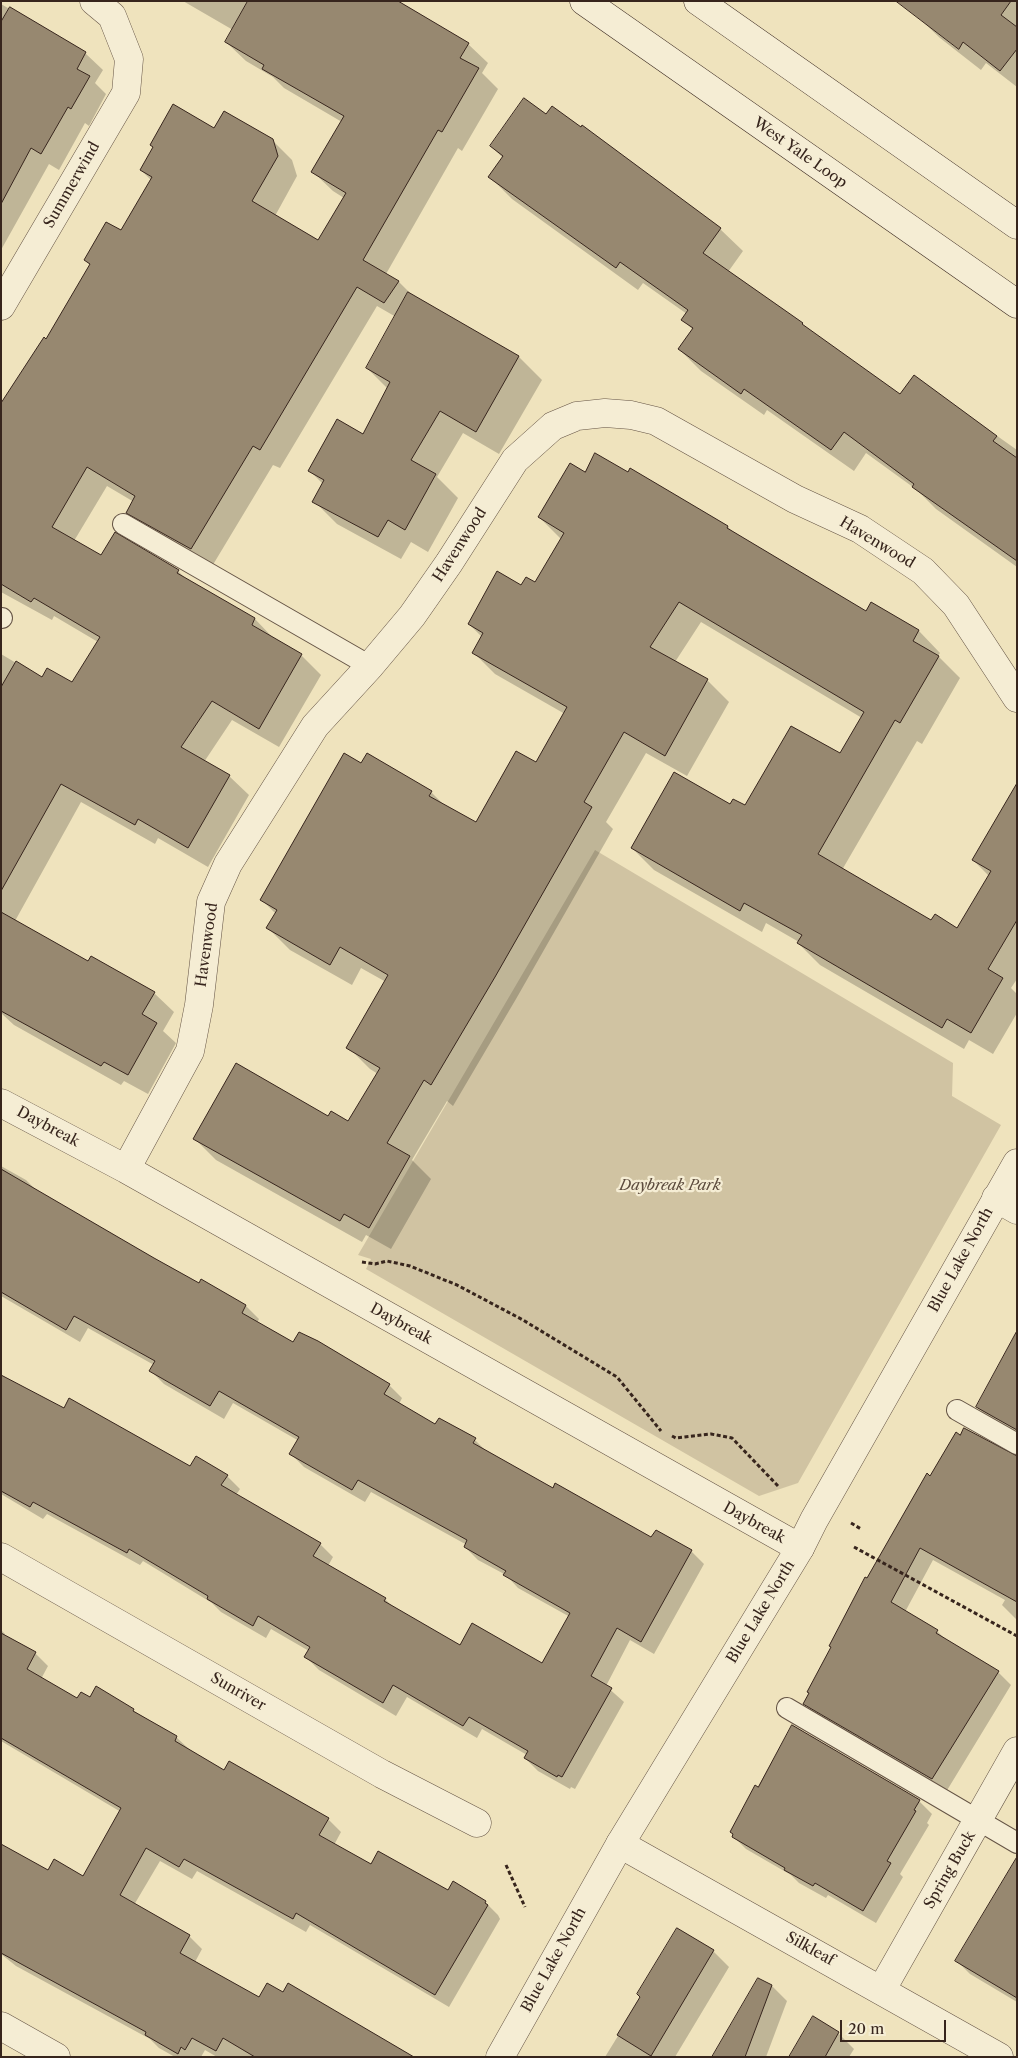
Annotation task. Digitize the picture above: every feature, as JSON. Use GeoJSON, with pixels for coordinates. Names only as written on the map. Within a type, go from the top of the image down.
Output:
{"type":"FeatureCollection","features":[{"type":"Feature","properties":{"kind":"street","name":"Summerwind"},"geometry":{"type":"LineString","coordinates":[[1,306],[126,93],[129,59],[112,16],[94,1]]}},
{"type":"Feature","properties":{"kind":"street","name":"West Yale Loop"},"geometry":{"type":"LineString","coordinates":[[584,1],[1017,304]]}},
{"type":"Feature","properties":{"kind":"street"},"geometry":{"type":"LineString","coordinates":[[698,1],[1017,225]]}},
{"type":"Feature","properties":{"kind":"street","name":"Havenwood"},"geometry":{"type":"LineString","coordinates":[[126,1169],[190,1051],[199,1005],[211,902],[228,864],[315,726],[370,666],[422,601],[515,460],[553,426],[577,416],[605,414],[631,415],[656,421],[795,499],[860,529],[923,571],[956,605],[1017,698]]}},
{"type":"Feature","properties":{"kind":"street","name":"Daybreak"},"geometry":{"type":"LineString","coordinates":[[1,1102],[126,1169],[800,1548]]}},
{"type":"Feature","properties":{"kind":"street","name":"Blue Lake North"},"geometry":{"type":"LineString","coordinates":[[500,2057],[620,1844],[1006,1204],[1017,1163]]}},
{"type":"Feature","properties":{"kind":"street","name":"Sunriver"},"geometry":{"type":"LineString","coordinates":[[1,1557],[382,1774],[477,1823]]}},
{"type":"Feature","properties":{"kind":"street","name":"Spring Buck"},"geometry":{"type":"LineString","coordinates":[[882,1989],[1017,1751]]}},
{"type":"Feature","properties":{"kind":"street","name":"Silkleaf"},"geometry":{"type":"LineString","coordinates":[[620,1844],[882,1989],[1000,2057]]}},
{"type":"Feature","properties":{"kind":"street"},"geometry":{"type":"LineString","coordinates":[[1,2026],[56,2057]]}},
{"type":"Feature","properties":{"kind":"lane"},"geometry":{"type":"LineString","coordinates":[[123,524],[370,666]]}},
{"type":"Feature","properties":{"kind":"lane"},"geometry":{"type":"LineString","coordinates":[[956,1410],[1017,1444]]}},
{"type":"Feature","properties":{"kind":"lane"},"geometry":{"type":"LineString","coordinates":[[787,1708],[1017,1844]]}},
{"type":"Feature","properties":{"kind":"path"},"geometry":{"type":"LineString","coordinates":[[362,1262],[374,1264],[386,1261],[410,1266],[457,1285],[524,1320],[617,1377],[662,1432]]}},
{"type":"Feature","properties":{"kind":"path"},"geometry":{"type":"LineString","coordinates":[[669,1435],[676,1438],[711,1434],[732,1438],[778,1486]]}},
{"type":"Feature","properties":{"kind":"path"},"geometry":{"type":"LineString","coordinates":[[850,1523],[861,1529]]}},
{"type":"Feature","properties":{"kind":"path"},"geometry":{"type":"LineString","coordinates":[[854,1547],[1017,1636]]}},
{"type":"Feature","properties":{"kind":"path"},"geometry":{"type":"LineString","coordinates":[[506,1865],[525,1907]]}},
{"type":"Feature","properties":{"kind":"green space","name":"Daybreak Park"},"geometry":{"type":"Polygon","coordinates":[[[595,850],[953,1063],[952,1096],[1001,1125],[798,1483],[759,1496],[366,1269],[371,1259],[358,1255],[595,850]]]}},
{"type":"Feature","properties":{"kind":"building"},"geometry":{"type":"Polygon","coordinates":[[[248,1],[398,1],[469,43],[460,58],[479,68],[442,132],[438,130],[363,260],[399,281],[384,303],[357,287],[260,450],[253,446],[191,549],[126,513],[135,496],[87,467],[52,527],[101,555],[115,532],[179,570],[177,573],[255,618],[252,625],[302,654],[259,729],[212,701],[181,747],[230,775],[188,848],[138,819],[135,825],[61,784],[1,891],[1,687],[16,661],[42,677],[47,668],[72,682],[100,637],[34,598],[31,602],[1,584],[1,403],[44,337],[46,339],[90,264],[84,260],[106,222],[121,230],[152,177],[140,170],[153,147],[150,145],[173,104],[214,128],[224,111],[273,139],[278,156],[252,201],[318,240],[346,193],[311,172],[344,116],[262,69],[264,65],[225,42],[248,1]]]}},
{"type":"Feature","properties":{"kind":"building"},"geometry":{"type":"Polygon","coordinates":[[[896,1],[1011,1],[1001,15],[1017,27],[1017,49],[1000,71],[963,42],[959,49],[896,1]]]}},
{"type":"Feature","properties":{"kind":"building"},"geometry":{"type":"Polygon","coordinates":[[[10,7],[86,52],[77,69],[90,76],[71,109],[68,107],[41,154],[31,148],[1,204],[1,22],[10,7]]]}},
{"type":"Feature","properties":{"kind":"building"},"geometry":{"type":"Polygon","coordinates":[[[524,98],[546,114],[552,106],[581,127],[582,125],[721,228],[703,253],[802,324],[900,394],[914,375],[997,436],[993,441],[1017,458],[1017,561],[912,487],[914,484],[844,432],[831,450],[744,389],[741,394],[678,349],[693,328],[681,320],[688,310],[620,262],[616,268],[488,177],[503,156],[490,146],[524,98]]]}},
{"type":"Feature","properties":{"kind":"building"},"geometry":{"type":"Polygon","coordinates":[[[408,292],[519,356],[476,432],[440,411],[411,460],[436,474],[405,530],[388,520],[378,537],[312,502],[324,480],[308,471],[337,419],[363,434],[390,382],[366,368],[408,292]]]}},
{"type":"Feature","properties":{"kind":"building"},"geometry":{"type":"Polygon","coordinates":[[[595,453],[628,472],[630,468],[866,611],[871,602],[919,630],[913,641],[939,656],[900,723],[895,720],[818,854],[931,920],[935,914],[957,928],[991,871],[972,860],[1017,783],[1017,920],[988,969],[1003,978],[971,1033],[947,1019],[942,1028],[797,943],[802,935],[744,903],[740,911],[631,848],[674,772],[730,804],[733,799],[745,805],[791,726],[840,753],[864,712],[679,602],[650,647],[708,679],[665,756],[624,732],[584,802],[592,807],[495,977],[431,1085],[424,1080],[387,1143],[410,1156],[369,1228],[344,1214],[340,1221],[193,1139],[236,1063],[328,1116],[331,1111],[348,1121],[380,1068],[346,1048],[388,975],[340,947],[330,965],[266,928],[277,910],[260,900],[344,753],[361,763],[367,753],[432,791],[429,796],[476,822],[516,751],[536,762],[567,707],[472,653],[483,633],[468,624],[497,571],[521,585],[526,577],[535,582],[564,533],[538,517],[570,463],[585,472],[595,453]]]}},
{"type":"Feature","properties":{"kind":"building"},"geometry":{"type":"Polygon","coordinates":[[[1,912],[88,961],[91,956],[155,992],[142,1014],[157,1023],[128,1075],[104,1062],[101,1066],[1,1011],[1,912]]]}},
{"type":"Feature","properties":{"kind":"building"},"geometry":{"type":"Polygon","coordinates":[[[1,1169],[199,1283],[201,1279],[246,1305],[242,1313],[293,1342],[299,1332],[318,1341],[390,1384],[384,1394],[435,1424],[439,1418],[476,1438],[473,1443],[553,1488],[555,1483],[651,1537],[656,1530],[692,1550],[641,1642],[617,1628],[591,1676],[612,1688],[562,1777],[558,1775],[557,1777],[524,1758],[528,1751],[469,1717],[463,1726],[393,1685],[383,1703],[304,1657],[310,1647],[258,1616],[253,1626],[207,1599],[208,1596],[129,1549],[127,1553],[33,1502],[30,1507],[1,1491],[1,1375],[64,1408],[69,1398],[190,1466],[196,1456],[228,1475],[221,1485],[321,1543],[313,1556],[386,1598],[384,1601],[460,1645],[472,1623],[542,1663],[570,1613],[503,1575],[506,1571],[464,1547],[467,1540],[358,1480],[352,1490],[289,1454],[299,1437],[219,1391],[210,1406],[149,1371],[155,1361],[74,1316],[66,1330],[1,1292],[1,1169]]]}},
{"type":"Feature","properties":{"kind":"building"},"geometry":{"type":"Polygon","coordinates":[[[1017,1331],[1017,1430],[976,1407],[1017,1331]]]}},
{"type":"Feature","properties":{"kind":"building"},"geometry":{"type":"Polygon","coordinates":[[[964,1428],[1017,1456],[1017,1602],[920,1548],[891,1602],[938,1630],[936,1633],[999,1671],[932,1779],[803,1704],[809,1693],[807,1692],[831,1647],[829,1646],[865,1577],[867,1578],[927,1473],[930,1476],[956,1432],[960,1435],[964,1428]]]}},
{"type":"Feature","properties":{"kind":"building"},"geometry":{"type":"Polygon","coordinates":[[[1,1633],[36,1652],[27,1669],[77,1698],[81,1692],[90,1697],[96,1686],[134,1709],[133,1711],[177,1736],[175,1741],[224,1770],[229,1761],[329,1818],[319,1835],[371,1864],[378,1851],[448,1890],[453,1881],[486,1901],[485,1903],[488,1905],[435,1995],[296,1913],[293,1919],[184,1859],[179,1867],[146,1848],[120,1895],[190,1935],[180,1953],[259,1997],[267,1983],[283,1992],[288,1983],[414,2057],[255,2057],[223,2038],[216,2051],[192,2038],[185,2050],[181,2047],[178,2054],[145,2035],[146,2032],[1,1953],[1,1844],[48,1870],[54,1859],[83,1876],[121,1808],[1,1738],[1,1633]]]}},
{"type":"Feature","properties":{"kind":"building"},"geometry":{"type":"Polygon","coordinates":[[[792,1725],[920,1800],[914,1810],[916,1811],[887,1861],[891,1863],[863,1911],[815,1883],[813,1886],[784,1870],[785,1868],[732,1837],[733,1834],[730,1832],[755,1785],[758,1787],[792,1725]]]}},
{"type":"Feature","properties":{"kind":"building"},"geometry":{"type":"Polygon","coordinates":[[[1017,1857],[1017,1998],[955,1961],[1017,1857]]]}},
{"type":"Feature","properties":{"kind":"building"},"geometry":{"type":"Polygon","coordinates":[[[677,1928],[714,1950],[651,2056],[617,2035],[640,1997],[637,1994],[677,1928]]]}},
{"type":"Feature","properties":{"kind":"building"},"geometry":{"type":"Polygon","coordinates":[[[758,1978],[772,1985],[745,2057],[712,2057],[758,1978]]]}},
{"type":"Feature","properties":{"kind":"building"},"geometry":{"type":"Polygon","coordinates":[[[813,2016],[839,2032],[825,2057],[789,2057],[813,2016]]]}}]}
